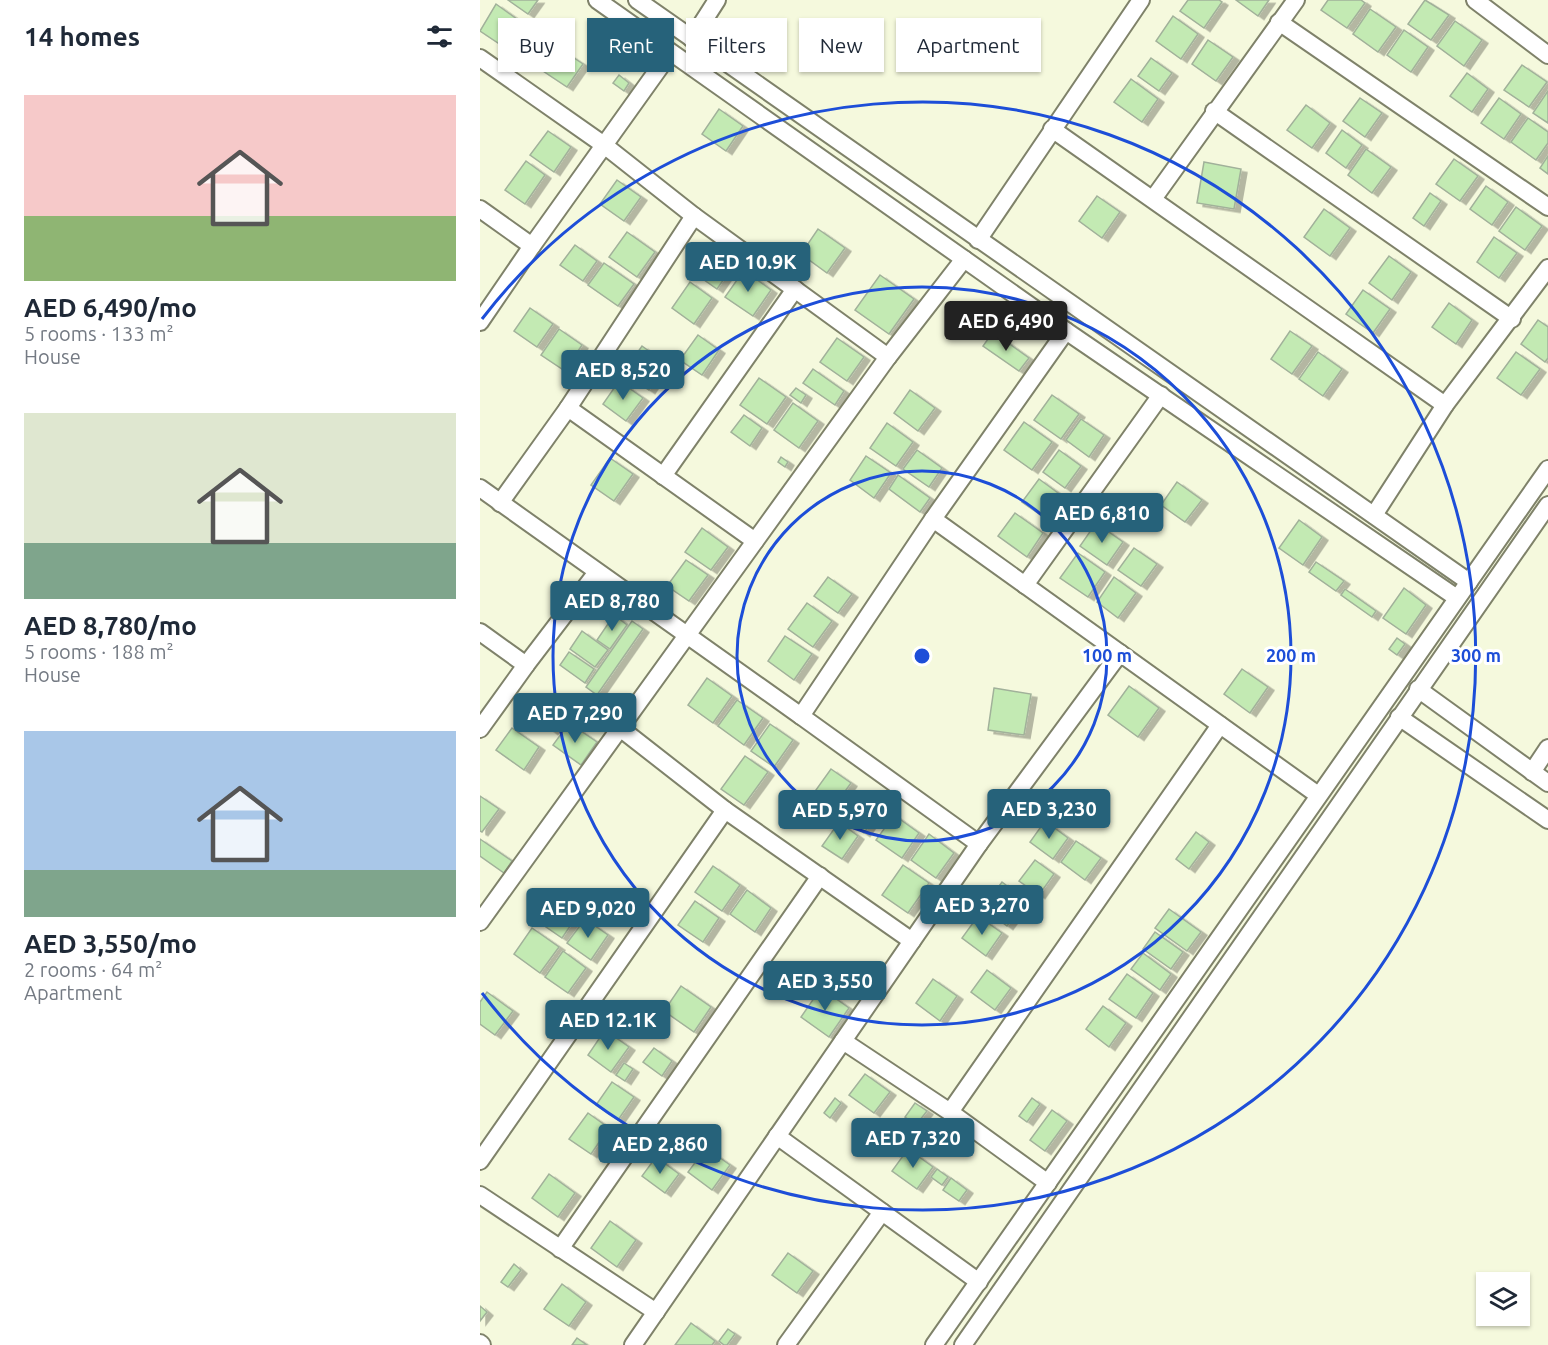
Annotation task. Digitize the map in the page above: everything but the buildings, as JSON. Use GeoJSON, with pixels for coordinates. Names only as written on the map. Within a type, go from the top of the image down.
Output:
{"type":"FeatureCollection","features":[{"type":"Feature","properties":{"kind":"street"},"geometry":{"type":"LineString","coordinates":[[597,0],[622,18]]}},
{"type":"Feature","properties":{"kind":"street"},"geometry":{"type":"LineString","coordinates":[[637,0],[686,35]]}},
{"type":"Feature","properties":{"kind":"street"},"geometry":{"type":"LineString","coordinates":[[705,18],[717,0]]}},
{"type":"Feature","properties":{"kind":"street"},"geometry":{"type":"LineString","coordinates":[[978,240],[1142,0]]}},
{"type":"Feature","properties":{"kind":"street"},"geometry":{"type":"LineString","coordinates":[[1153,199],[1214,111],[1296,0]]}},
{"type":"Feature","properties":{"kind":"street"},"geometry":{"type":"LineString","coordinates":[[1475,0],[1548,55]]}},
{"type":"Feature","properties":{"kind":"street"},"geometry":{"type":"LineString","coordinates":[[1279,22],[1548,207]]}},
{"type":"Feature","properties":{"kind":"street"},"geometry":{"type":"LineString","coordinates":[[674,56],[1066,331],[1457,598]]}},
{"type":"Feature","properties":{"kind":"street"},"geometry":{"type":"LineString","coordinates":[[480,58],[604,145],[694,216],[888,357]]}},
{"type":"Feature","properties":{"kind":"street"},"geometry":{"type":"LineString","coordinates":[[480,322],[656,72]]}},
{"type":"Feature","properties":{"kind":"street"},"geometry":{"type":"LineString","coordinates":[[739,72],[1469,582]]}},
{"type":"Feature","properties":{"kind":"street"},"geometry":{"type":"LineString","coordinates":[[1214,111],[1512,319]]}},
{"type":"Feature","properties":{"kind":"street"},"geometry":{"type":"LineString","coordinates":[[1052,129],[1445,405]]}},
{"type":"Feature","properties":{"kind":"street"},"geometry":{"type":"LineString","coordinates":[[480,209],[532,246]]}},
{"type":"Feature","properties":{"kind":"street"},"geometry":{"type":"LineString","coordinates":[[500,503],[568,408],[694,216]]}},
{"type":"Feature","properties":{"kind":"street"},"geometry":{"type":"LineString","coordinates":[[481,919],[888,357],[964,258]]}},
{"type":"Feature","properties":{"kind":"street"},"geometry":{"type":"LineString","coordinates":[[1374,515],[1445,405],[1512,319],[1548,268]]}},
{"type":"Feature","properties":{"kind":"street"},"geometry":{"type":"LineString","coordinates":[[663,476],[795,289]]}},
{"type":"Feature","properties":{"kind":"street"},"geometry":{"type":"LineString","coordinates":[[801,716],[933,519],[1066,331]]}},
{"type":"Feature","properties":{"kind":"street"},"geometry":{"type":"LineString","coordinates":[[1026,585],[1161,395]]}},
{"type":"Feature","properties":{"kind":"street"},"geometry":{"type":"LineString","coordinates":[[568,408],[755,541]]}},
{"type":"Feature","properties":{"kind":"street"},"geometry":{"type":"LineString","coordinates":[[934,1345],[1548,469]]}},
{"type":"Feature","properties":{"kind":"street"},"geometry":{"type":"LineString","coordinates":[[480,489],[979,844]]}},
{"type":"Feature","properties":{"kind":"street"},"geometry":{"type":"LineString","coordinates":[[963,1345],[1548,505]]}},
{"type":"Feature","properties":{"kind":"street"},"geometry":{"type":"LineString","coordinates":[[933,519],[1318,795]]}},
{"type":"Feature","properties":{"kind":"street"},"geometry":{"type":"LineString","coordinates":[[480,729],[597,572]]}},
{"type":"Feature","properties":{"kind":"street"},"geometry":{"type":"LineString","coordinates":[[480,632],[526,665]]}},
{"type":"Feature","properties":{"kind":"street"},"geometry":{"type":"LineString","coordinates":[[633,1345],[979,844],[1120,653]]}},
{"type":"Feature","properties":{"kind":"street"},"geometry":{"type":"LineString","coordinates":[[1418,689],[1548,783]]}},
{"type":"Feature","properties":{"kind":"street"},"geometry":{"type":"LineString","coordinates":[[1399,717],[1548,820]]}},
{"type":"Feature","properties":{"kind":"street"},"geometry":{"type":"LineString","coordinates":[[950,1113],[1221,725]]}},
{"type":"Feature","properties":{"kind":"street"},"geometry":{"type":"LineString","coordinates":[[620,728],[725,810],[912,941]]}},
{"type":"Feature","properties":{"kind":"street"},"geometry":{"type":"LineString","coordinates":[[1532,771],[1548,748]]}},
{"type":"Feature","properties":{"kind":"street"},"geometry":{"type":"LineString","coordinates":[[480,1161],[725,810]]}},
{"type":"Feature","properties":{"kind":"street"},"geometry":{"type":"LineString","coordinates":[[560,1249],[820,876]]}},
{"type":"Feature","properties":{"kind":"street"},"geometry":{"type":"LineString","coordinates":[[843,1041],[1048,1183]]}},
{"type":"Feature","properties":{"kind":"street"},"geometry":{"type":"LineString","coordinates":[[777,1136],[979,1282]]}},
{"type":"Feature","properties":{"kind":"street"},"geometry":{"type":"LineString","coordinates":[[480,1195],[656,1312]]}},
{"type":"Feature","properties":{"kind":"street"},"geometry":{"type":"LineString","coordinates":[[786,1345],[882,1212]]}}]}
